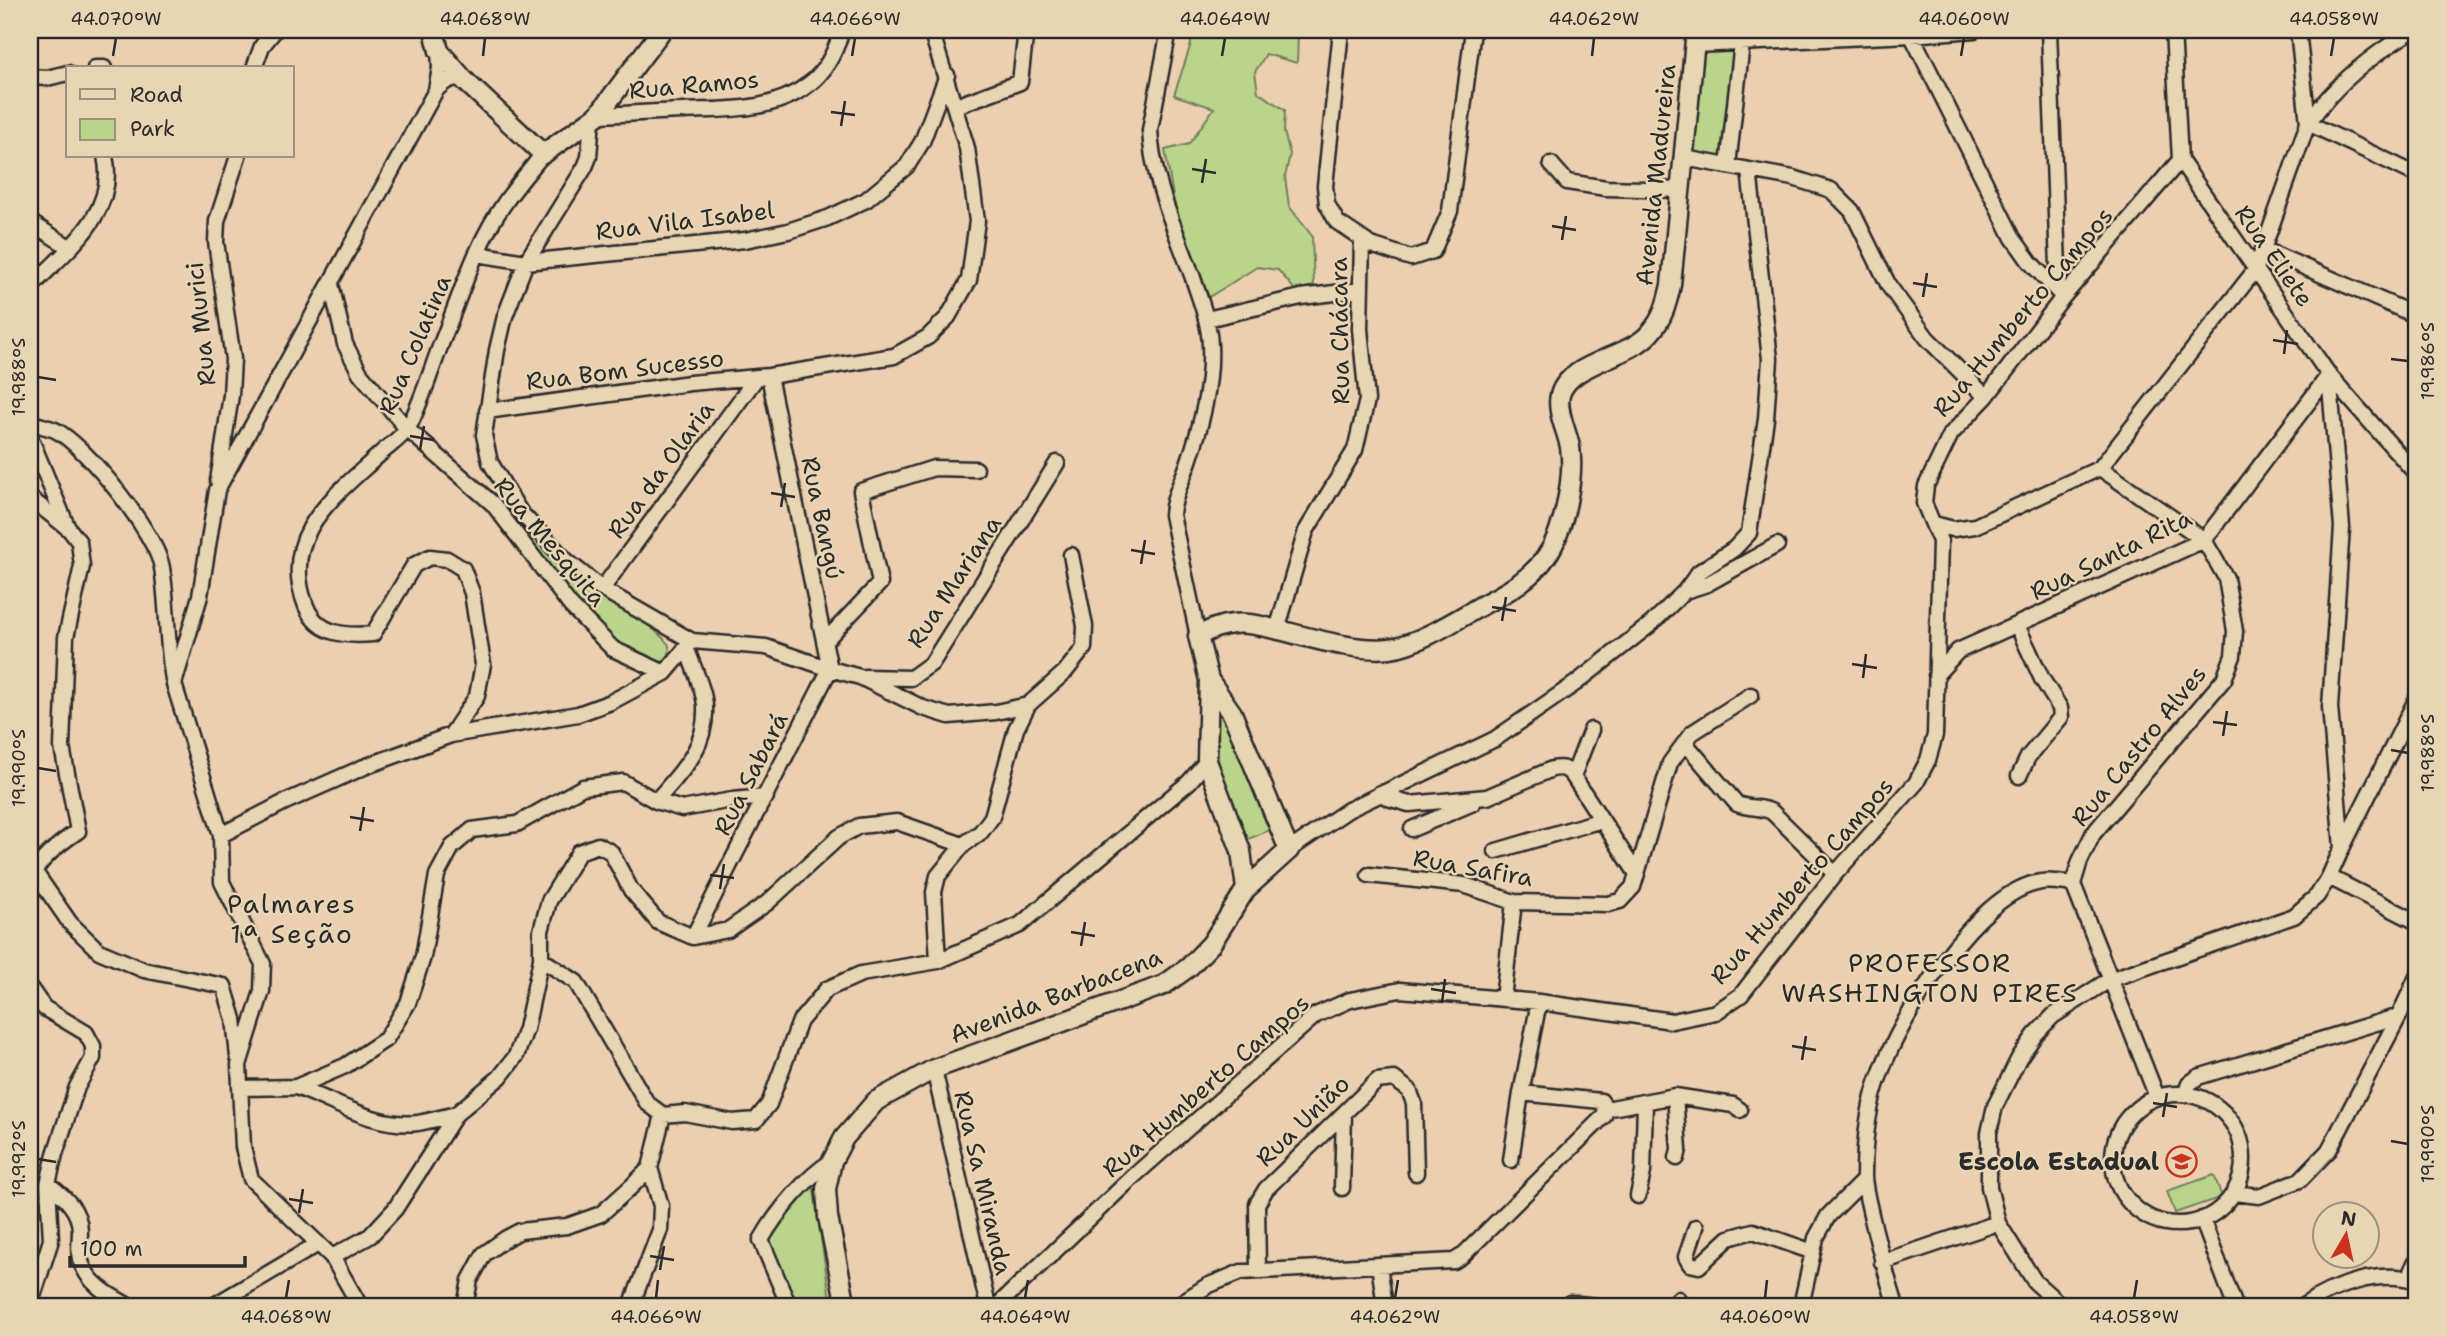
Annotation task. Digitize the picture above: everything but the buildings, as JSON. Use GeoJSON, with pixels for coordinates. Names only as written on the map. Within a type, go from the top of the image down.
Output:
{"type":"FeatureCollection","features":[{"type":"Feature","properties":{"kind":"street"},"geometry":{"type":"LineString","coordinates":[[255,66],[262,46],[275,30]]}},
{"type":"Feature","properties":{"kind":"street"},"geometry":{"type":"LineString","coordinates":[[217,490],[436,90],[439,51],[435,30]]}},
{"type":"Feature","properties":{"kind":"street","name":"Rua Ramos"},"geometry":{"type":"LineString","coordinates":[[595,117],[753,108],[783,99],[809,85],[824,70],[837,48],[842,30]]}},
{"type":"Feature","properties":{"kind":"street","name":"Rua Bom Sucesso"},"geometry":{"type":"LineString","coordinates":[[487,411],[690,383],[763,377],[894,356],[928,337],[948,317],[969,280],[976,221],[967,148],[947,75],[931,30]]}},
{"type":"Feature","properties":{"kind":"street"},"geometry":{"type":"LineString","coordinates":[[956,106],[1020,82],[1026,30]]}},
{"type":"Feature","properties":{"kind":"street"},"geometry":{"type":"LineString","coordinates":[[1169,30],[1150,130],[1150,145],[1164,199],[1207,319],[1210,346],[1208,395],[1189,462],[1172,505],[1172,515],[1209,680],[1207,761],[1241,851],[1247,889]]}},
{"type":"Feature","properties":{"kind":"street","name":"Rua Chácara"},"geometry":{"type":"LineString","coordinates":[[1277,630],[1306,531],[1355,450],[1367,400],[1360,328],[1362,239],[1337,222],[1327,204],[1325,187],[1341,30]]}},
{"type":"Feature","properties":{"kind":"street"},"geometry":{"type":"LineString","coordinates":[[1362,239],[1371,245],[1411,258],[1430,253],[1438,243],[1450,211],[1473,30]]}},
{"type":"Feature","properties":{"kind":"street"},"geometry":{"type":"LineString","coordinates":[[1695,37],[1742,43],[1769,36],[1974,30]]}},
{"type":"Feature","properties":{"kind":"street"},"geometry":{"type":"LineString","coordinates":[[2049,30],[2061,295]]}},
{"type":"Feature","properties":{"kind":"street"},"geometry":{"type":"LineString","coordinates":[[2173,30],[2180,160]]}},
{"type":"Feature","properties":{"kind":"street"},"geometry":{"type":"LineString","coordinates":[[2298,30],[2308,123]]}},
{"type":"Feature","properties":{"kind":"street"},"geometry":{"type":"LineString","coordinates":[[1934,524],[1953,529],[1975,526],[2100,468],[2256,269],[2308,123],[2326,98],[2350,74],[2413,30]]}},
{"type":"Feature","properties":{"kind":"street"},"geometry":{"type":"LineString","coordinates":[[439,51],[467,82],[543,154],[595,117],[659,32]]}},
{"type":"Feature","properties":{"kind":"street"},"geometry":{"type":"LineString","coordinates":[[1910,33],[2013,238],[2030,262],[2061,295]]}},
{"type":"Feature","properties":{"kind":"street","name":"Avenida Madureira"},"geometry":{"type":"LineString","coordinates":[[1198,636],[1219,626],[1248,623],[1364,648],[1391,648],[1415,640],[1517,587],[1543,563],[1557,537],[1570,474],[1570,449],[1560,410],[1560,397],[1566,383],[1580,372],[1628,349],[1649,335],[1663,314],[1671,285],[1695,37]]}},
{"type":"Feature","properties":{"kind":"street"},"geometry":{"type":"LineString","coordinates":[[1728,166],[1742,43]]}},
{"type":"Feature","properties":{"kind":"street","name":"Rua Vila Isabel"},"geometry":{"type":"LineString","coordinates":[[477,254],[526,262],[745,240],[788,231],[828,218],[866,201],[907,166],[922,142],[947,75]]}},
{"type":"Feature","properties":{"kind":"street"},"geometry":{"type":"LineString","coordinates":[[30,77],[66,77]]}},
{"type":"Feature","properties":{"kind":"street"},"geometry":{"type":"LineString","coordinates":[[436,90],[452,79],[460,78],[467,82]]}},
{"type":"Feature","properties":{"kind":"street"},"geometry":{"type":"LineString","coordinates":[[595,117],[585,167],[526,262],[505,316],[484,435],[489,462],[520,512],[568,562],[602,589],[690,645],[766,646],[860,677],[923,708],[949,716],[996,712],[1028,705]]}},
{"type":"Feature","properties":{"kind":"street"},"geometry":{"type":"LineString","coordinates":[[2308,123],[2417,175]]}},
{"type":"Feature","properties":{"kind":"street","name":"Rua Colatina"},"geometry":{"type":"LineString","coordinates":[[451,735],[477,696],[483,664],[472,593],[463,569],[447,559],[430,557],[414,565],[373,634],[346,636],[321,627],[309,613],[301,594],[298,566],[305,539],[320,510],[407,429],[477,254],[504,204],[543,154]]}},
{"type":"Feature","properties":{"kind":"street"},"geometry":{"type":"LineString","coordinates":[[30,288],[96,218],[104,200],[107,183],[105,158]]}},
{"type":"Feature","properties":{"kind":"street","name":"Rua Murici"},"geometry":{"type":"LineString","coordinates":[[174,684],[200,596],[231,395],[233,359],[216,242],[217,221],[237,158]]}},
{"type":"Feature","properties":{"kind":"street"},"geometry":{"type":"LineString","coordinates":[[1685,158],[1793,178],[1831,190],[1853,211],[1889,286],[1927,338],[1986,397]]}},
{"type":"Feature","properties":{"kind":"street","name":"Rua Humberto Campos"},"geometry":{"type":"LineString","coordinates":[[997,1306],[1135,1175],[1316,1015],[1350,1000],[1400,990],[1539,1002],[1672,1021],[1716,1013],[1741,995],[1835,874],[1916,783],[1928,760],[1935,735],[1940,541],[1924,503],[1926,486],[1951,434],[1986,397],[2061,295],[2180,160]]}},
{"type":"Feature","properties":{"kind":"street","name":"Rua Eliete"},"geometry":{"type":"LineString","coordinates":[[2180,160],[2329,375],[2417,475]]}},
{"type":"Feature","properties":{"kind":"street"},"geometry":{"type":"LineString","coordinates":[[1551,164],[1567,182],[1606,188],[1681,190]]}},
{"type":"Feature","properties":{"kind":"street","name":"Avenida Barbacena"},"geometry":{"type":"LineString","coordinates":[[846,1306],[828,1217],[826,1189],[832,1161],[844,1138],[876,1101],[934,1069],[1164,985],[1189,967],[1210,944],[1247,889],[1289,850],[1348,810],[1495,739],[1576,683],[1651,624],[1685,591],[1699,572],[1734,549],[1749,533],[1766,419],[1769,359],[1749,170]]}},
{"type":"Feature","properties":{"kind":"street"},"geometry":{"type":"LineString","coordinates":[[30,222],[69,247]]}},
{"type":"Feature","properties":{"kind":"street"},"geometry":{"type":"LineString","coordinates":[[2263,249],[2417,316]]}},
{"type":"Feature","properties":{"kind":"street","name":"Rua Mesquita"},"geometry":{"type":"LineString","coordinates":[[331,284],[345,344],[360,373],[407,429],[493,504],[570,605],[614,649],[665,673]]}},
{"type":"Feature","properties":{"kind":"street"},"geometry":{"type":"LineString","coordinates":[[1207,319],[1301,297],[1360,290]]}},
{"type":"Feature","properties":{"kind":"street"},"geometry":{"type":"LineString","coordinates":[[2329,375],[2342,527],[2330,707],[2342,848]]}},
{"type":"Feature","properties":{"kind":"street","name":"Rua Santa Rita"},"geometry":{"type":"LineString","coordinates":[[1936,674],[1958,651],[2204,540],[2329,375]]}},
{"type":"Feature","properties":{"kind":"street","name":"Rua da Olaria"},"geometry":{"type":"LineString","coordinates":[[602,589],[763,377]]}},
{"type":"Feature","properties":{"kind":"street","name":"Rua Bangú"},"geometry":{"type":"LineString","coordinates":[[763,377],[830,669]]}},
{"type":"Feature","properties":{"kind":"street"},"geometry":{"type":"LineString","coordinates":[[30,422],[57,431],[105,474],[151,540],[162,565],[168,651],[174,684],[220,835],[222,882],[263,964],[262,990],[239,1065]]}},
{"type":"Feature","properties":{"kind":"street"},"geometry":{"type":"LineString","coordinates":[[30,438],[69,529]]}},
{"type":"Feature","properties":{"kind":"street","name":"Rua Mariana"},"geometry":{"type":"LineString","coordinates":[[860,677],[911,678],[932,663],[1057,463]]}},
{"type":"Feature","properties":{"kind":"street"},"geometry":{"type":"LineString","coordinates":[[825,640],[880,583],[861,491],[934,468],[976,469]]}},
{"type":"Feature","properties":{"kind":"street","name":"Rua Castro Alves"},"geometry":{"type":"LineString","coordinates":[[2073,884],[2093,834],[2224,679],[2233,656],[2235,631],[2226,578],[2204,540],[2100,468]]}},
{"type":"Feature","properties":{"kind":"street"},"geometry":{"type":"LineString","coordinates":[[30,498],[69,529],[79,542],[82,566],[66,637],[62,747],[78,831],[63,841],[32,876],[70,923],[100,951],[144,970],[224,986],[233,1019],[241,1088],[243,1147],[251,1179],[332,1257],[360,1306]]}},
{"type":"Feature","properties":{"kind":"street"},"geometry":{"type":"LineString","coordinates":[[1685,591],[1707,584],[1777,545]]}},
{"type":"Feature","properties":{"kind":"street"},"geometry":{"type":"LineString","coordinates":[[938,961],[934,892],[938,876],[963,845],[981,832],[992,817],[1016,729],[1028,705],[1065,673],[1084,648],[1085,626],[1071,555]]}},
{"type":"Feature","properties":{"kind":"street"},"geometry":{"type":"LineString","coordinates":[[2017,625],[2042,679],[2060,708],[2061,717],[2028,757],[2019,776]]}},
{"type":"Feature","properties":{"kind":"street"},"geometry":{"type":"LineString","coordinates":[[220,835],[364,767],[451,735],[578,715],[611,702],[665,673],[690,645]]}},
{"type":"Feature","properties":{"kind":"street"},"geometry":{"type":"LineString","coordinates":[[656,801],[693,758],[702,732],[706,705],[690,645]]}},
{"type":"Feature","properties":{"kind":"street","name":"Rua Sabará"},"geometry":{"type":"LineString","coordinates":[[693,937],[830,669]]}},
{"type":"Feature","properties":{"kind":"street"},"geometry":{"type":"LineString","coordinates":[[1209,680],[1232,713],[1289,850]]}},
{"type":"Feature","properties":{"kind":"street","name":"Rua Safira"},"geometry":{"type":"LineString","coordinates":[[1369,875],[1464,885],[1514,902],[1608,904],[1620,901],[1633,887],[1670,763],[1692,733],[1751,695]]}},
{"type":"Feature","properties":{"kind":"street"},"geometry":{"type":"LineString","coordinates":[[2062,1306],[2035,1282],[1998,1223],[1989,1187],[1989,1133],[1995,1106],[2004,1084],[2035,1035],[2053,1016],[2109,980],[2294,916],[2317,896],[2329,877],[2417,698]]}},
{"type":"Feature","properties":{"kind":"street"},"geometry":{"type":"LineString","coordinates":[[1591,730],[1573,776],[1637,874]]}},
{"type":"Feature","properties":{"kind":"street"},"geometry":{"type":"LineString","coordinates":[[1685,743],[1737,804],[1772,811],[1835,874]]}},
{"type":"Feature","properties":{"kind":"street"},"geometry":{"type":"LineString","coordinates":[[541,959],[576,982],[647,1103],[663,1115],[685,1113],[732,1122],[756,1120],[769,1104],[800,1021],[827,989],[861,974],[938,961],[1020,925],[1189,782],[1207,761]]}},
{"type":"Feature","properties":{"kind":"street","name":"Rua Safira"},"geometry":{"type":"LineString","coordinates":[[1412,829],[1552,769],[1562,767],[1573,776]]}},
{"type":"Feature","properties":{"kind":"street"},"geometry":{"type":"LineString","coordinates":[[296,1087],[345,1066],[386,1039],[408,1003],[423,957],[437,875],[452,847],[472,830],[517,824],[583,787],[623,782],[656,801],[682,809],[766,797]]}},
{"type":"Feature","properties":{"kind":"street","name":"Rua Safira"},"geometry":{"type":"LineString","coordinates":[[1380,793],[1409,804],[1487,797]]}},
{"type":"Feature","properties":{"kind":"street"},"geometry":{"type":"LineString","coordinates":[[1496,851],[1602,820]]}},
{"type":"Feature","properties":{"kind":"street"},"geometry":{"type":"LineString","coordinates":[[332,1257],[370,1236],[395,1209],[456,1114],[500,1077],[516,1056],[526,1029],[541,959],[541,931],[549,901],[579,852],[598,845],[611,852],[631,890],[658,922],[693,937],[728,930],[767,903],[839,837],[859,826],[897,822],[963,845]]}},
{"type":"Feature","properties":{"kind":"street"},"geometry":{"type":"LineString","coordinates":[[2329,877],[2417,922]]}},
{"type":"Feature","properties":{"kind":"street"},"geometry":{"type":"LineString","coordinates":[[1896,1306],[1882,1262],[1864,1180],[1865,1144],[1879,1074],[1895,1039],[1930,977],[1971,928],[2012,892],[2042,882],[2073,884],[2157,1097]]}},
{"type":"Feature","properties":{"kind":"street"},"geometry":{"type":"LineString","coordinates":[[1503,999],[1514,902]]}},
{"type":"Feature","properties":{"kind":"street"},"geometry":{"type":"LineString","coordinates":[[2234,1194],[2259,1196],[2281,1189],[2300,1180],[2329,1150],[2417,977]]}},
{"type":"Feature","properties":{"kind":"street"},"geometry":{"type":"LineString","coordinates":[[30,988],[44,1008],[86,1032],[93,1046],[93,1058],[77,1087],[55,1154],[48,1184],[51,1240],[30,1300]]}},
{"type":"Feature","properties":{"kind":"street"},"geometry":{"type":"LineString","coordinates":[[1511,1160],[1539,1002]]}},
{"type":"Feature","properties":{"kind":"street"},"geometry":{"type":"LineString","coordinates":[[2185,1094],[2189,1084],[2198,1077],[2399,1016]]}},
{"type":"Feature","properties":{"kind":"street","name":"Rua Sa Miranda"},"geometry":{"type":"LineString","coordinates":[[934,1069],[988,1306]]}},
{"type":"Feature","properties":{"kind":"street","name":"Rua União"},"geometry":{"type":"LineString","coordinates":[[1258,1270],[1257,1204],[1261,1196],[1377,1081],[1394,1079],[1409,1090],[1414,1103],[1416,1173]]}},
{"type":"Feature","properties":{"kind":"street"},"geometry":{"type":"LineString","coordinates":[[241,1088],[296,1087],[369,1118],[391,1122],[419,1123],[456,1114]]}},
{"type":"Feature","properties":{"kind":"street"},"geometry":{"type":"LineString","coordinates":[[1176,1306],[1207,1286],[1241,1272],[1454,1261],[1604,1116],[1606,1109],[1601,1101],[1521,1093]]}},
{"type":"Feature","properties":{"kind":"street"},"geometry":{"type":"LineString","coordinates":[[2185,1094],[2206,1100],[2224,1112],[2237,1130],[2243,1151],[2242,1173],[2234,1194],[2220,1209],[2202,1219],[2184,1223],[2147,1216],[2132,1204],[2121,1189],[2115,1172],[2113,1153],[2118,1135],[2134,1112],[2157,1097],[2185,1094]]}},
{"type":"Feature","properties":{"kind":"street"},"geometry":{"type":"LineString","coordinates":[[1606,1109],[1675,1096],[1733,1105],[1740,1110]]}},
{"type":"Feature","properties":{"kind":"street"},"geometry":{"type":"LineString","coordinates":[[1675,1096],[1679,1149],[1676,1158]]}},
{"type":"Feature","properties":{"kind":"street"},"geometry":{"type":"LineString","coordinates":[[1637,1196],[1643,1172],[1645,1102]]}},
{"type":"Feature","properties":{"kind":"street"},"geometry":{"type":"LineString","coordinates":[[1342,1188],[1344,1113]]}},
{"type":"Feature","properties":{"kind":"street"},"geometry":{"type":"LineString","coordinates":[[631,1306],[660,1230],[661,1206],[650,1168],[663,1115]]}},
{"type":"Feature","properties":{"kind":"street"},"geometry":{"type":"LineString","coordinates":[[789,1306],[761,1240],[767,1229],[816,1171],[832,1161]]}},
{"type":"Feature","properties":{"kind":"street"},"geometry":{"type":"LineString","coordinates":[[465,1306],[470,1280],[484,1254],[520,1231],[567,1226],[601,1213],[650,1168]]}},
{"type":"Feature","properties":{"kind":"street"},"geometry":{"type":"LineString","coordinates":[[1801,1306],[1816,1238],[1828,1216],[1864,1180]]}},
{"type":"Feature","properties":{"kind":"street"},"geometry":{"type":"LineString","coordinates":[[48,1184],[64,1196],[75,1211],[80,1224],[79,1257],[88,1277],[105,1293],[129,1306]]}},
{"type":"Feature","properties":{"kind":"street"},"geometry":{"type":"LineString","coordinates":[[2202,1219],[2235,1306]]}},
{"type":"Feature","properties":{"kind":"street"},"geometry":{"type":"LineString","coordinates":[[1882,1262],[1998,1223]]}},
{"type":"Feature","properties":{"kind":"street"},"geometry":{"type":"LineString","coordinates":[[1696,1227],[1686,1257],[1690,1264],[1699,1266],[1729,1238],[1753,1231],[1813,1252]]}},
{"type":"Feature","properties":{"kind":"street"},"geometry":{"type":"LineString","coordinates":[[213,1306],[318,1244]]}},
{"type":"Feature","properties":{"kind":"street"},"geometry":{"type":"LineString","coordinates":[[2303,1306],[2323,1293],[2353,1282],[2413,1279],[2417,1259]]}},
{"type":"Feature","properties":{"kind":"street"},"geometry":{"type":"LineString","coordinates":[[1379,1265],[1385,1306]]}},
{"type":"Feature","properties":{"kind":"street"},"geometry":{"type":"LineString","coordinates":[[1570,1303],[1596,1306]]}},
{"type":"Feature","properties":{"kind":"green space"},"geometry":{"type":"Polygon","coordinates":[[[1190,30],[1293,30],[1298,35],[1297,63],[1266,54],[1255,72],[1258,92],[1285,110],[1284,132],[1290,154],[1285,177],[1289,206],[1312,236],[1314,286],[1295,290],[1278,270],[1257,267],[1209,297],[1175,208],[1165,150],[1189,144],[1214,108],[1174,95],[1191,44],[1190,30]]]}},
{"type":"Feature","properties":{"kind":"green space"},"geometry":{"type":"Polygon","coordinates":[[[1740,45],[1726,162],[1687,156],[1698,46],[1740,45]]]}},
{"type":"Feature","properties":{"kind":"green space"},"geometry":{"type":"Polygon","coordinates":[[[507,499],[538,543],[566,574],[588,590],[638,618],[660,635],[669,645],[669,655],[665,662],[657,663],[633,655],[600,632],[501,505],[507,499]]]}},
{"type":"Feature","properties":{"kind":"green space"},"geometry":{"type":"Polygon","coordinates":[[[1213,706],[1222,713],[1272,829],[1246,840],[1211,761],[1213,706]]]}},
{"type":"Feature","properties":{"kind":"green space"},"geometry":{"type":"Polygon","coordinates":[[[2214,1175],[2222,1197],[2175,1213],[2167,1191],[2214,1175]]]}},
{"type":"Feature","properties":{"kind":"green space"},"geometry":{"type":"Polygon","coordinates":[[[813,1184],[831,1306],[791,1306],[765,1235],[813,1184]]]}},
{"type":"Feature","properties":{"kind":"place","name":"Escola Estadual"},"geometry":{"type":"Point","coordinates":[2182,1162]}},
{"type":"Feature","properties":{"kind":"district","name":"Palmares 1ª Seção"},"geometry":{"type":"Point","coordinates":[292,918]}},
{"type":"Feature","properties":{"kind":"district","name":"PROFESSOR WASHINGTON PIRES"},"geometry":{"type":"Point","coordinates":[1930,976]}}]}
